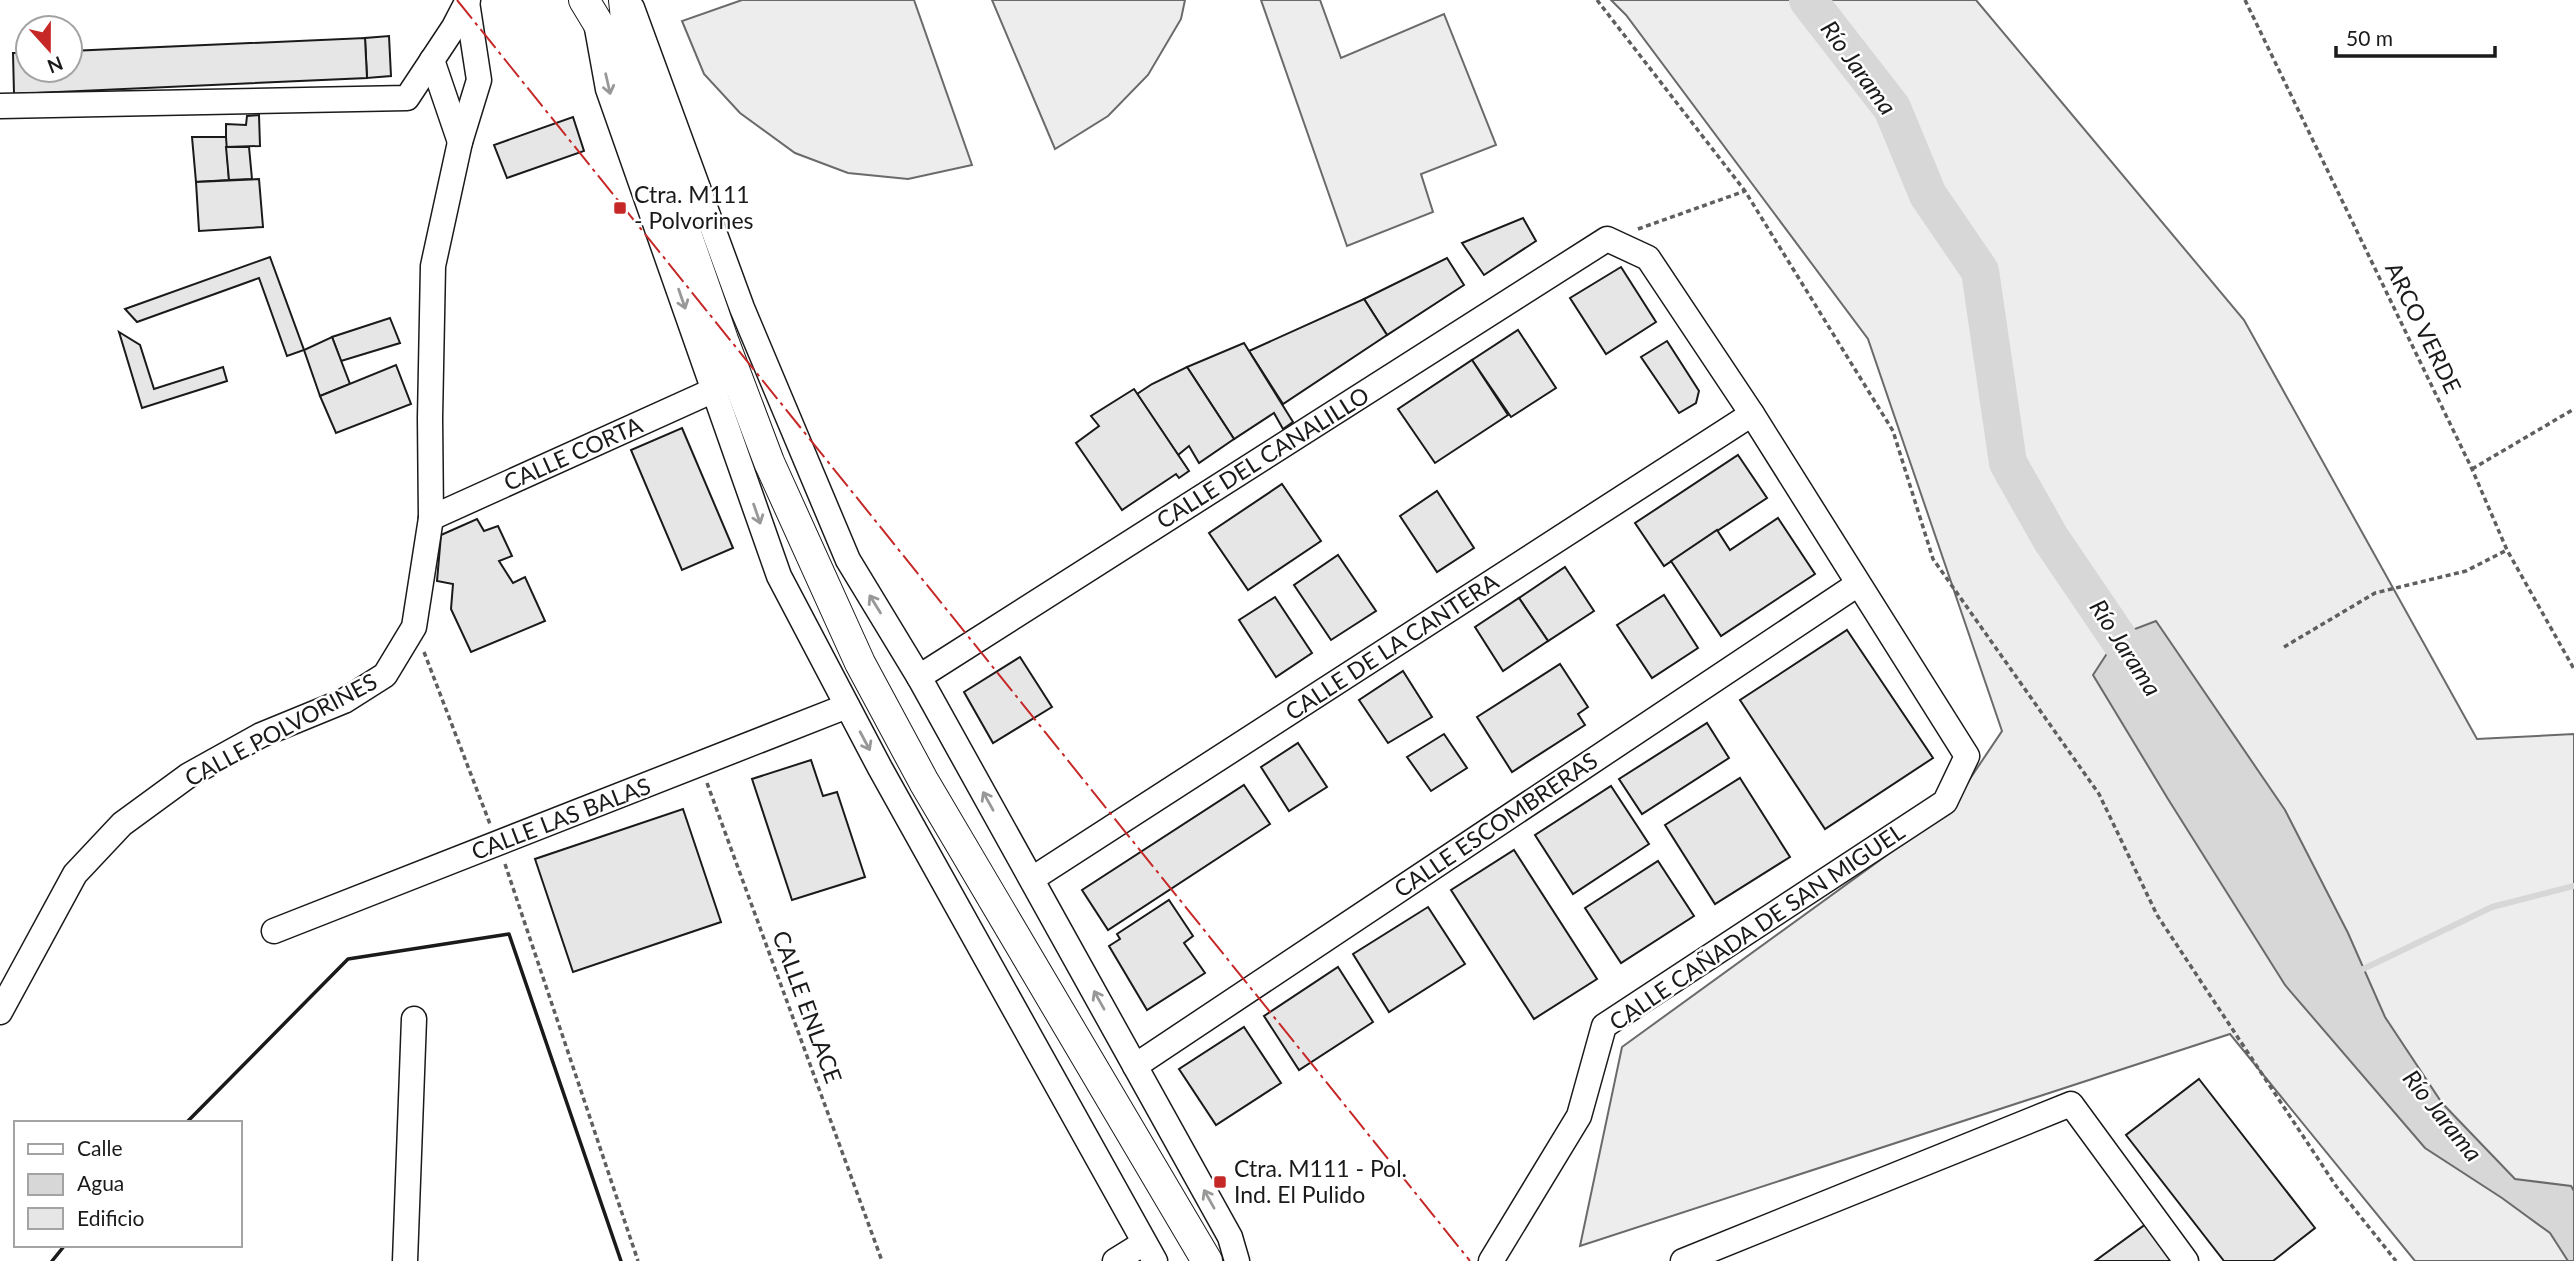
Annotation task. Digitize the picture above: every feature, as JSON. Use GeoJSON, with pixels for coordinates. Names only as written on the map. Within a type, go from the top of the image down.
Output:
{"type":"FeatureCollection","features":[{"type":"Feature","properties":{"kind":"main road"},"geometry":{"type":"LineString","coordinates":[[627,0],[632,80]]}},
{"type":"Feature","properties":{"kind":"main road"},"geometry":{"type":"LineString","coordinates":[[590,8],[632,80],[769,463],[860,663],[924,782],[1207,1261]]}},
{"type":"Feature","properties":{"kind":"street"},"geometry":{"type":"LineString","coordinates":[[627,0],[742,308],[848,560],[919,677],[1032,879],[1230,1237],[1237,1261]]}},
{"type":"Feature","properties":{"kind":"street"},"geometry":{"type":"LineString","coordinates":[[0,106],[407,98],[454,27],[467,1]]}},
{"type":"Feature","properties":{"kind":"street","name":"CALLE POLVORINES"},"geometry":{"type":"LineString","coordinates":[[0,1013],[75,874],[122,824],[189,775],[261,735],[344,701],[385,675],[415,627],[431,518],[433,266],[460,142],[479,80],[467,1]]}},
{"type":"Feature","properties":{"kind":"street"},"geometry":{"type":"LineString","coordinates":[[590,8],[608,89],[779,576],[847,706],[1150,1252],[1115,1261]]}},
{"type":"Feature","properties":{"kind":"street"},"geometry":{"type":"LineString","coordinates":[[432,61],[460,142]]}},
{"type":"Feature","properties":{"kind":"street"},"geometry":{"type":"LineString","coordinates":[[1607,239],[1648,258],[1752,414],[1858,584]]}},
{"type":"Feature","properties":{"kind":"street","name":"CALLE DEL CANALILLO"},"geometry":{"type":"LineString","coordinates":[[919,677],[1607,239]]}},
{"type":"Feature","properties":{"kind":"street","name":"CALLE CORTA"},"geometry":{"type":"LineString","coordinates":[[431,518],[714,390]]}},
{"type":"Feature","properties":{"kind":"street","name":"CALLE DE LA CANTERA"},"geometry":{"type":"LineString","coordinates":[[1032,879],[1752,414]]}},
{"type":"Feature","properties":{"kind":"street","name":"CALLE CAÑADA DE SAN MIGUEL"},"geometry":{"type":"LineString","coordinates":[[1491,1261],[1579,1116],[1604,1026],[1945,802],[1967,756],[1858,584]]}},
{"type":"Feature","properties":{"kind":"street","name":"CALLE ESCOMBRERAS"},"geometry":{"type":"LineString","coordinates":[[1135,1066],[1858,584]]}},
{"type":"Feature","properties":{"kind":"street","name":"CALLE LAS BALAS"},"geometry":{"type":"LineString","coordinates":[[274,931],[847,706]]}},
{"type":"Feature","properties":{"kind":"street"},"geometry":{"type":"LineString","coordinates":[[405,1261],[414,1020]]}},
{"type":"Feature","properties":{"kind":"street"},"geometry":{"type":"LineString","coordinates":[[1683,1261],[2071,1104],[2186,1261]]}},
{"type":"Feature","properties":{"kind":"path"},"geometry":{"type":"LineString","coordinates":[[1597,0],[1745,191],[1893,431],[1933,559],[2099,794],[2157,915],[2336,1186],[2396,1261]]}},
{"type":"Feature","properties":{"kind":"path","name":"ARCO VERDE"},"geometry":{"type":"LineString","coordinates":[[2245,0],[2472,469],[2507,550],[2574,669]]}},
{"type":"Feature","properties":{"kind":"path"},"geometry":{"type":"LineString","coordinates":[[1607,239],[1745,191]]}},
{"type":"Feature","properties":{"kind":"path"},"geometry":{"type":"LineString","coordinates":[[2472,469],[2574,409]]}},
{"type":"Feature","properties":{"kind":"path"},"geometry":{"type":"LineString","coordinates":[[2284,648],[2375,593],[2466,571],[2507,550]]}},
{"type":"Feature","properties":{"kind":"path"},"geometry":{"type":"LineString","coordinates":[[415,627],[498,843],[638,1261]]}},
{"type":"Feature","properties":{"kind":"path","name":"CALLE ENLACE"},"geometry":{"type":"LineString","coordinates":[[700,764],[882,1261]]}},
{"type":"Feature","properties":{"kind":"shaded area"},"geometry":{"type":"Polygon","coordinates":[[[742,0],[914,0],[972,165],[908,179],[848,173],[795,153],[740,113],[704,74],[682,21],[742,0]]]}},
{"type":"Feature","properties":{"kind":"shaded area"},"geometry":{"type":"Polygon","coordinates":[[[992,0],[1185,0],[1181,19],[1148,75],[1108,116],[1055,149],[992,0]]]}},
{"type":"Feature","properties":{"kind":"shaded area"},"geometry":{"type":"Polygon","coordinates":[[[1261,0],[1320,0],[1341,58],[1444,14],[1496,145],[1421,174],[1433,212],[1347,246],[1261,0]]]}},
{"type":"Feature","properties":{"kind":"shaded area"},"geometry":{"type":"Polygon","coordinates":[[[1611,0],[1976,0],[2244,320],[2477,739],[2574,734],[2574,1261],[2415,1261],[2230,1034],[1580,1246],[1622,1047],[1949,810],[2002,731],[1868,339],[1626,15],[1611,0]]]}},
{"type":"Feature","properties":{"kind":"water"},"geometry":{"type":"Polygon","coordinates":[[[2156,621],[2285,810],[2348,933],[2385,1017],[2442,1103],[2515,1179],[2571,1186],[2574,1191],[2574,1261],[2568,1261],[2550,1233],[2425,1148],[2285,985],[2093,675],[2119,635],[2156,621]]]}},
{"type":"Feature","properties":{"kind":"building"},"geometry":{"type":"Polygon","coordinates":[[[389,36],[391,76],[367,78],[365,38],[389,36]]]}},
{"type":"Feature","properties":{"kind":"building"},"geometry":{"type":"Polygon","coordinates":[[[365,38],[367,78],[14,94],[13,53],[14,84],[84,84],[84,50],[365,38]]]}},
{"type":"Feature","properties":{"kind":"building"},"geometry":{"type":"Polygon","coordinates":[[[259,115],[260,146],[226,147],[226,124],[246,125],[247,116],[259,115]]]}},
{"type":"Feature","properties":{"kind":"building"},"geometry":{"type":"Polygon","coordinates":[[[573,117],[584,151],[507,178],[494,145],[573,117]]]}},
{"type":"Feature","properties":{"kind":"building"},"geometry":{"type":"Polygon","coordinates":[[[192,137],[226,137],[229,180],[196,182],[192,137]]]}},
{"type":"Feature","properties":{"kind":"building"},"geometry":{"type":"Polygon","coordinates":[[[226,147],[249,147],[252,179],[229,180],[226,147]]]}},
{"type":"Feature","properties":{"kind":"building"},"geometry":{"type":"Polygon","coordinates":[[[259,179],[263,227],[199,231],[196,182],[259,179]]]}},
{"type":"Feature","properties":{"kind":"building"},"geometry":{"type":"Polygon","coordinates":[[[1523,218],[1536,241],[1484,275],[1462,243],[1523,218]]]}},
{"type":"Feature","properties":{"kind":"building"},"geometry":{"type":"Polygon","coordinates":[[[270,257],[304,350],[287,356],[259,278],[137,322],[125,309],[270,257]]]}},
{"type":"Feature","properties":{"kind":"building"},"geometry":{"type":"Polygon","coordinates":[[[1447,258],[1464,285],[1387,335],[1364,299],[1447,258]]]}},
{"type":"Feature","properties":{"kind":"building"},"geometry":{"type":"Polygon","coordinates":[[[1621,267],[1656,322],[1606,354],[1570,298],[1621,267]]]}},
{"type":"Feature","properties":{"kind":"building"},"geometry":{"type":"Polygon","coordinates":[[[1364,299],[1387,335],[1283,404],[1249,351],[1364,299]]]}},
{"type":"Feature","properties":{"kind":"building"},"geometry":{"type":"Polygon","coordinates":[[[390,318],[400,343],[341,361],[332,337],[390,318]]]}},
{"type":"Feature","properties":{"kind":"building"},"geometry":{"type":"Polygon","coordinates":[[[1518,330],[1556,388],[1511,417],[1472,360],[1518,330]]]}},
{"type":"Feature","properties":{"kind":"building"},"geometry":{"type":"Polygon","coordinates":[[[119,332],[140,345],[154,389],[223,367],[227,381],[142,408],[119,332]]]}},
{"type":"Feature","properties":{"kind":"building"},"geometry":{"type":"Polygon","coordinates":[[[332,337],[350,384],[320,396],[304,350],[332,337]]]}},
{"type":"Feature","properties":{"kind":"building"},"geometry":{"type":"Polygon","coordinates":[[[1667,341],[1699,391],[1696,403],[1679,413],[1641,357],[1667,341]]]}},
{"type":"Feature","properties":{"kind":"building"},"geometry":{"type":"Polygon","coordinates":[[[1244,343],[1293,422],[1283,429],[1274,413],[1234,439],[1187,367],[1244,343]]]}},
{"type":"Feature","properties":{"kind":"building"},"geometry":{"type":"Polygon","coordinates":[[[1472,360],[1508,415],[1435,463],[1398,409],[1472,360]]]}},
{"type":"Feature","properties":{"kind":"building"},"geometry":{"type":"Polygon","coordinates":[[[396,365],[411,404],[336,433],[320,396],[396,365]]]}},
{"type":"Feature","properties":{"kind":"building"},"geometry":{"type":"Polygon","coordinates":[[[1187,367],[1234,439],[1199,463],[1189,446],[1178,455],[1137,394],[1187,367]]]}},
{"type":"Feature","properties":{"kind":"building"},"geometry":{"type":"Polygon","coordinates":[[[1134,389],[1189,471],[1179,478],[1176,474],[1122,510],[1076,443],[1099,426],[1091,416],[1134,389]]]}},
{"type":"Feature","properties":{"kind":"building"},"geometry":{"type":"Polygon","coordinates":[[[682,428],[733,548],[682,570],[631,450],[682,428]]]}},
{"type":"Feature","properties":{"kind":"building"},"geometry":{"type":"Polygon","coordinates":[[[1738,455],[1767,498],[1664,566],[1635,523],[1738,455]]]}},
{"type":"Feature","properties":{"kind":"building"},"geometry":{"type":"Polygon","coordinates":[[[1282,484],[1321,541],[1248,590],[1209,533],[1282,484]]]}},
{"type":"Feature","properties":{"kind":"building"},"geometry":{"type":"Polygon","coordinates":[[[1437,491],[1474,548],[1437,572],[1400,516],[1437,491]]]}},
{"type":"Feature","properties":{"kind":"building"},"geometry":{"type":"Polygon","coordinates":[[[1778,518],[1815,574],[1721,636],[1671,561],[1717,530],[1730,550],[1778,518]]]}},
{"type":"Feature","properties":{"kind":"building"},"geometry":{"type":"Polygon","coordinates":[[[477,519],[484,531],[498,526],[512,556],[499,561],[513,583],[525,577],[545,621],[471,652],[451,609],[453,584],[437,581],[441,535],[477,519]]]}},
{"type":"Feature","properties":{"kind":"building"},"geometry":{"type":"Polygon","coordinates":[[[1338,555],[1376,611],[1331,640],[1294,585],[1338,555]]]}},
{"type":"Feature","properties":{"kind":"building"},"geometry":{"type":"Polygon","coordinates":[[[1565,567],[1594,611],[1548,641],[1519,598],[1565,567]]]}},
{"type":"Feature","properties":{"kind":"building"},"geometry":{"type":"Polygon","coordinates":[[[1664,595],[1698,648],[1652,678],[1617,625],[1664,595]]]}},
{"type":"Feature","properties":{"kind":"building"},"geometry":{"type":"Polygon","coordinates":[[[1275,597],[1312,653],[1276,677],[1239,620],[1275,597]]]}},
{"type":"Feature","properties":{"kind":"building"},"geometry":{"type":"Polygon","coordinates":[[[1519,598],[1548,641],[1503,671],[1475,627],[1519,598]]]}},
{"type":"Feature","properties":{"kind":"building"},"geometry":{"type":"Polygon","coordinates":[[[1847,630],[1933,758],[1825,829],[1740,700],[1847,630]]]}},
{"type":"Feature","properties":{"kind":"building"},"geometry":{"type":"Polygon","coordinates":[[[1020,657],[1052,707],[993,743],[964,692],[1020,657]]]}},
{"type":"Feature","properties":{"kind":"building"},"geometry":{"type":"Polygon","coordinates":[[[1560,664],[1588,707],[1578,714],[1585,725],[1512,772],[1477,717],[1560,664]]]}},
{"type":"Feature","properties":{"kind":"building"},"geometry":{"type":"Polygon","coordinates":[[[1403,671],[1432,717],[1388,743],[1359,700],[1403,671]]]}},
{"type":"Feature","properties":{"kind":"building"},"geometry":{"type":"Polygon","coordinates":[[[1707,723],[1729,758],[1642,814],[1619,779],[1707,723]]]}},
{"type":"Feature","properties":{"kind":"building"},"geometry":{"type":"Polygon","coordinates":[[[1444,734],[1467,768],[1431,791],[1407,757],[1444,734]]]}},
{"type":"Feature","properties":{"kind":"building"},"geometry":{"type":"Polygon","coordinates":[[[1298,743],[1327,787],[1289,811],[1261,767],[1298,743]]]}},
{"type":"Feature","properties":{"kind":"building"},"geometry":{"type":"Polygon","coordinates":[[[811,760],[823,796],[837,792],[865,877],[792,900],[752,779],[811,760]]]}},
{"type":"Feature","properties":{"kind":"building"},"geometry":{"type":"Polygon","coordinates":[[[1740,778],[1790,857],[1715,904],[1665,825],[1740,778]]]}},
{"type":"Feature","properties":{"kind":"building"},"geometry":{"type":"Polygon","coordinates":[[[1244,785],[1270,824],[1108,930],[1082,890],[1244,785]]]}},
{"type":"Feature","properties":{"kind":"building"},"geometry":{"type":"Polygon","coordinates":[[[1611,786],[1649,844],[1573,894],[1535,835],[1611,786]]]}},
{"type":"Feature","properties":{"kind":"building"},"geometry":{"type":"Polygon","coordinates":[[[683,809],[721,922],[573,972],[535,859],[683,809]]]}},
{"type":"Feature","properties":{"kind":"building"},"geometry":{"type":"Polygon","coordinates":[[[1514,850],[1597,979],[1534,1019],[1451,890],[1514,850]]]}},
{"type":"Feature","properties":{"kind":"building"},"geometry":{"type":"Polygon","coordinates":[[[1658,861],[1694,916],[1621,963],[1585,908],[1658,861]]]}},
{"type":"Feature","properties":{"kind":"building"},"geometry":{"type":"Polygon","coordinates":[[[1169,900],[1193,936],[1184,943],[1205,973],[1147,1010],[1109,946],[1120,939],[1117,934],[1169,900]]]}},
{"type":"Feature","properties":{"kind":"building"},"geometry":{"type":"Polygon","coordinates":[[[1428,907],[1465,964],[1389,1012],[1353,954],[1428,907]]]}},
{"type":"Feature","properties":{"kind":"building"},"geometry":{"type":"Polygon","coordinates":[[[1338,967],[1373,1022],[1299,1070],[1264,1016],[1338,967]]]}},
{"type":"Feature","properties":{"kind":"building"},"geometry":{"type":"Polygon","coordinates":[[[1244,1027],[1281,1083],[1216,1125],[1179,1069],[1244,1027]]]}},
{"type":"Feature","properties":{"kind":"building"},"geometry":{"type":"Polygon","coordinates":[[[2199,1079],[2315,1228],[2273,1261],[2224,1261],[2126,1135],[2199,1079]]]}},
{"type":"Feature","properties":{"kind":"building"},"geometry":{"type":"Polygon","coordinates":[[[2146,1224],[2173,1261],[2095,1261],[2146,1224]]]}},
{"type":"Feature","properties":{"kind":"waterway","name":"Río Jarama"},"geometry":{"type":"LineString","coordinates":[[1808,0],[1892,108],[1928,195],[1980,271],[2008,463],[2051,539],[2146,679]]}},
{"type":"Feature","properties":{"kind":"waterway"},"geometry":{"type":"LineString","coordinates":[[2359,971],[2492,907],[2574,886]]}},
{"type":"Feature","properties":{"kind":"wall"},"geometry":{"type":"LineString","coordinates":[[188,1121],[348,959],[509,934],[621,1261]]}},
{"type":"Feature","properties":{"kind":"wall"},"geometry":{"type":"LineString","coordinates":[[52,1261],[63,1247]]}},
{"type":"Feature","properties":{"kind":"power"},"geometry":{"type":"LineString","coordinates":[[457,0],[1470,1261]]}},
{"type":"Feature","properties":{"kind":"place","name":"Ctra. M111 - Polvorines"},"geometry":{"type":"Point","coordinates":[620,208]}},
{"type":"Feature","properties":{"kind":"place","name":"Ctra. M111 - Pol. Ind. El Pulido"},"geometry":{"type":"Point","coordinates":[1220,1182]}}]}
